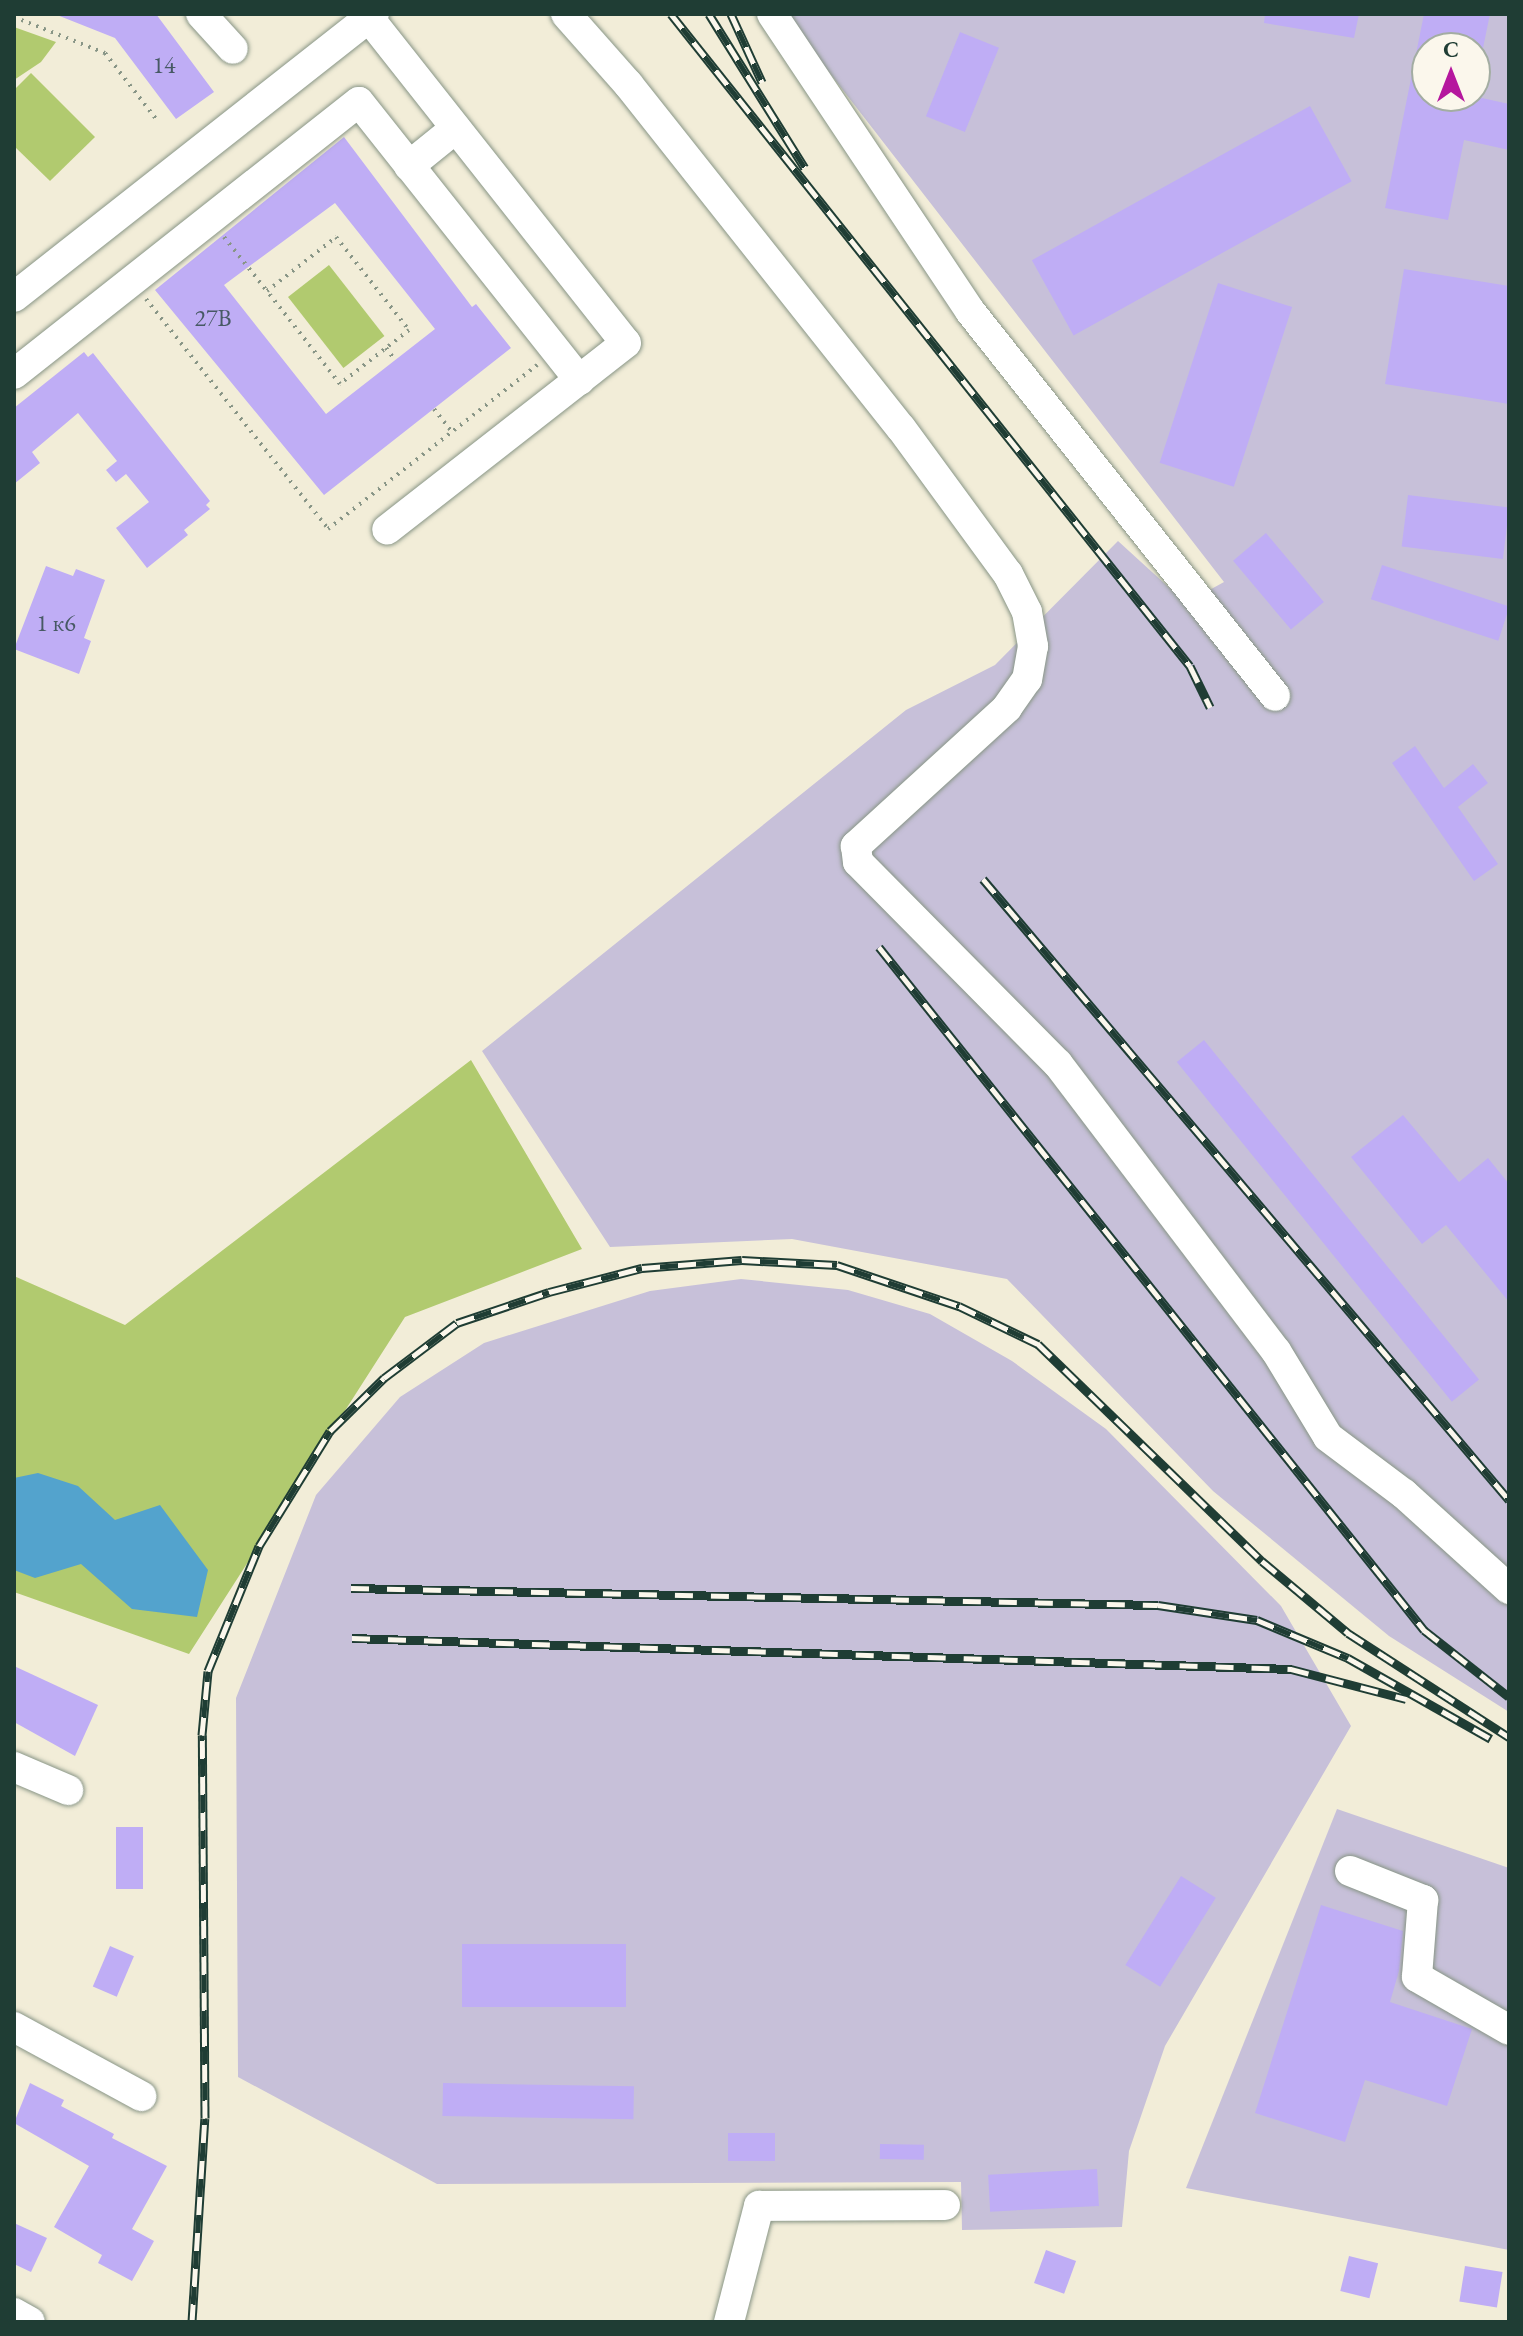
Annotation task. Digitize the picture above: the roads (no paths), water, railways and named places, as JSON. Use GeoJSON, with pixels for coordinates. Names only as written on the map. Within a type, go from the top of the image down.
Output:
{"type":"FeatureCollection","features":[{"type":"Feature","properties":{"kind":"street"},"geometry":{"type":"LineString","coordinates":[[201,14],[233,49]]}},
{"type":"Feature","properties":{"kind":"street"},"geometry":{"type":"LineString","coordinates":[[566,14],[628,84],[901,428],[1008,574],[1027,612],[1033,646],[1027,679],[1007,708],[856,846],[858,862],[1058,1064],[1276,1351],[1328,1437],[1404,1494],[1509,1589]]}},
{"type":"Feature","properties":{"kind":"street"},"geometry":{"type":"LineString","coordinates":[[772,14],[970,311],[1275,696]]}},
{"type":"Feature","properties":{"kind":"street"},"geometry":{"type":"LineString","coordinates":[[14,297],[365,17],[626,343],[387,530]]}},
{"type":"Feature","properties":{"kind":"street"},"geometry":{"type":"LineString","coordinates":[[14,374],[359,102],[579,380]]}},
{"type":"Feature","properties":{"kind":"street"},"geometry":{"type":"LineString","coordinates":[[409,166],[456,128]]}},
{"type":"Feature","properties":{"kind":"street"},"geometry":{"type":"LineString","coordinates":[[14,1767],[68,1790]]}},
{"type":"Feature","properties":{"kind":"street"},"geometry":{"type":"LineString","coordinates":[[1350,1871],[1423,1900],[1417,1977],[1509,2030]]}},
{"type":"Feature","properties":{"kind":"street"},"geometry":{"type":"LineString","coordinates":[[14,2027],[141,2096]]}},
{"type":"Feature","properties":{"kind":"street"},"geometry":{"type":"LineString","coordinates":[[729,2322],[759,2206],[945,2205]]}},
{"type":"Feature","properties":{"kind":"street"},"geometry":{"type":"LineString","coordinates":[[14,2313],[30,2322]]}},
{"type":"Feature","properties":{"kind":"water"},"geometry":{"type":"Polygon","coordinates":[[[38,1473],[78,1486],[115,1520],[160,1505],[208,1570],[197,1617],[132,1609],[81,1564],[35,1578],[14,1570],[14,1478],[38,1473]]]}},
{"type":"Feature","properties":{"kind":"railway"},"geometry":{"type":"LineString","coordinates":[[671,14],[1190,666],[1210,707]]}},
{"type":"Feature","properties":{"kind":"railway"},"geometry":{"type":"LineString","coordinates":[[709,14],[805,168]]}},
{"type":"Feature","properties":{"kind":"railway"},"geometry":{"type":"LineString","coordinates":[[731,14],[762,82]]}},
{"type":"Feature","properties":{"kind":"railway"},"geometry":{"type":"LineString","coordinates":[[983,879],[1509,1500]]}},
{"type":"Feature","properties":{"kind":"railway"},"geometry":{"type":"LineString","coordinates":[[879,947],[1424,1630],[1509,1697]]}},
{"type":"Feature","properties":{"kind":"railway"},"geometry":{"type":"LineString","coordinates":[[192,2322],[205,2118],[202,1735],[208,1671],[259,1546],[330,1431],[384,1378],[457,1323],[549,1292],[642,1268],[742,1260],[837,1265],[959,1306],[1038,1344],[1262,1561],[1348,1633],[1509,1737]]}},
{"type":"Feature","properties":{"kind":"railway"},"geometry":{"type":"LineString","coordinates":[[351,1588],[1158,1605],[1257,1620],[1348,1658],[1491,1739]]}},
{"type":"Feature","properties":{"kind":"railway"},"geometry":{"type":"LineString","coordinates":[[352,1638],[1291,1669],[1406,1699]]}}]}
